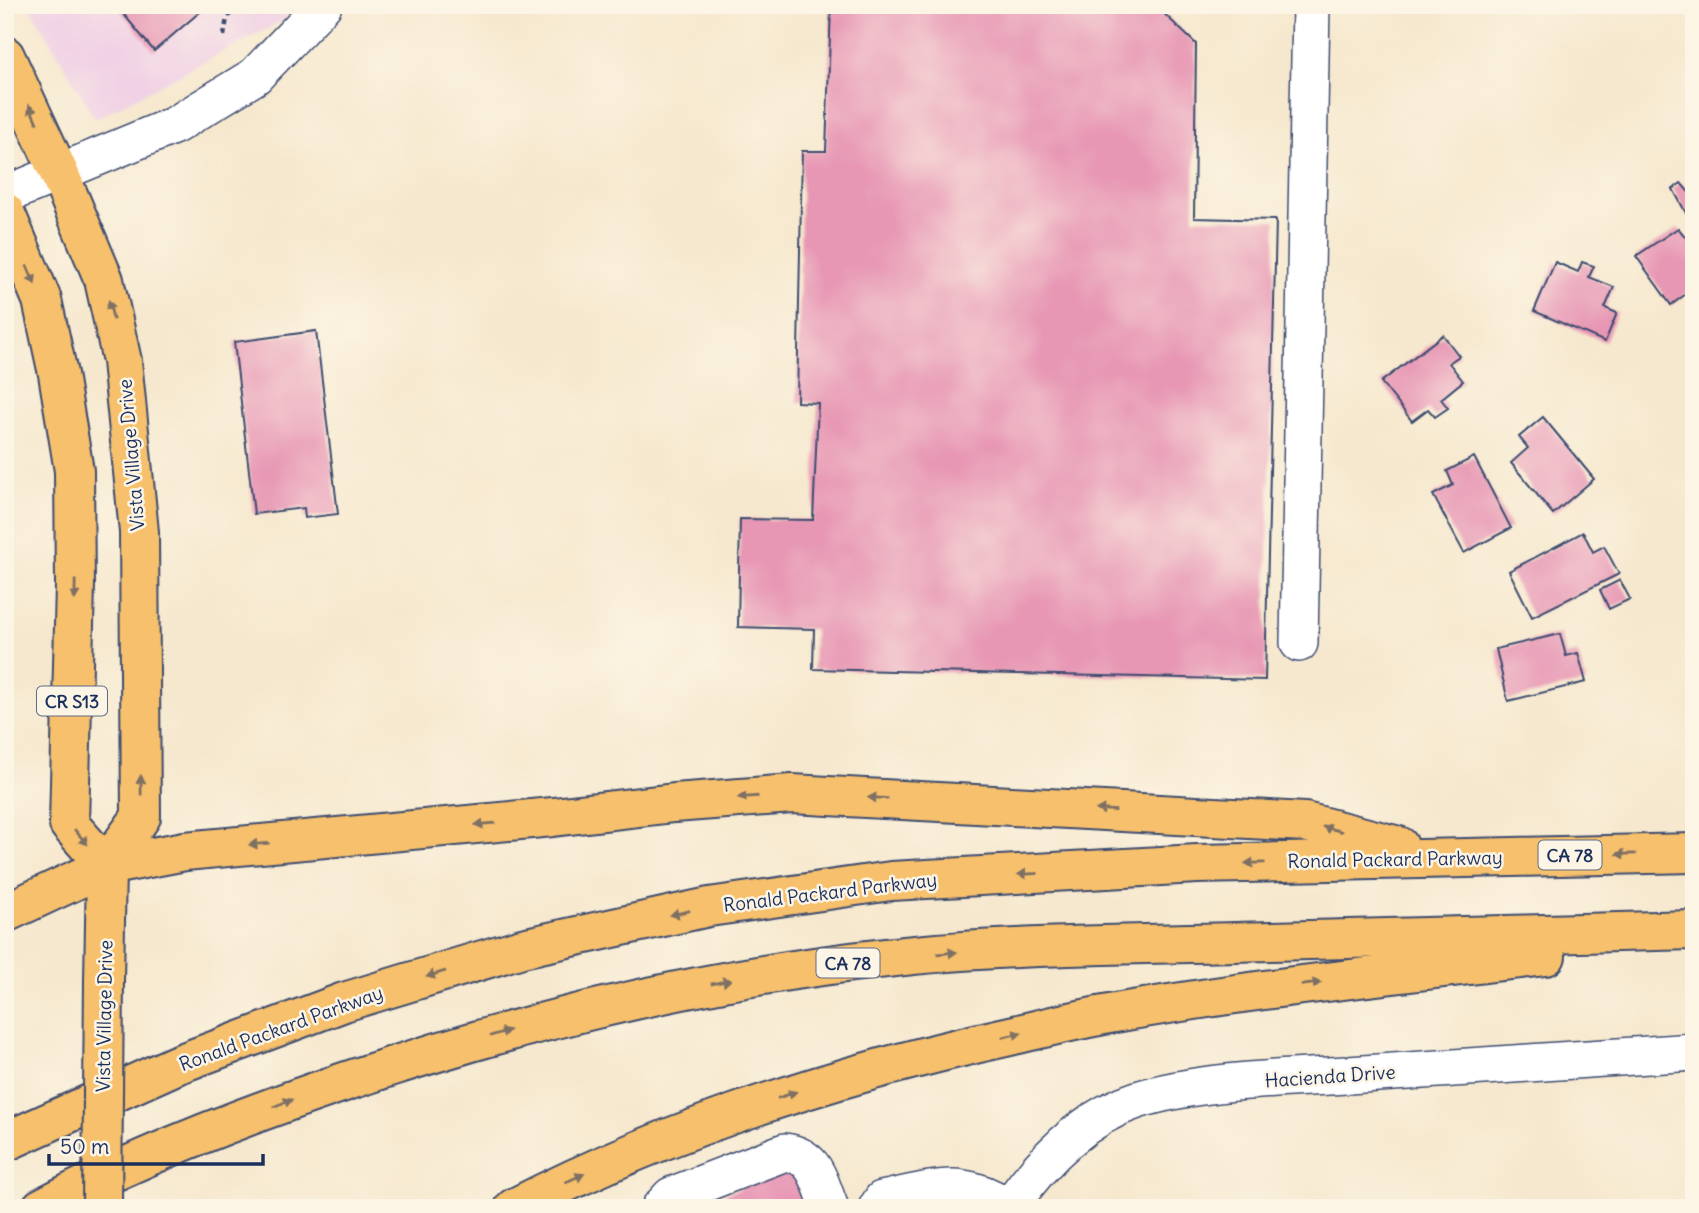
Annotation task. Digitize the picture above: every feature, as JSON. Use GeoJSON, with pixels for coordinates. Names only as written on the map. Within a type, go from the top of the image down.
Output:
{"type":"FeatureCollection","features":[{"type":"Feature","properties":{"kind":"main road","name":"Vista Village Drive"},"geometry":{"type":"LineString","coordinates":[[5,56],[104,280],[122,361],[139,531],[141,817],[106,866],[102,1208]]}},
{"type":"Feature","properties":{"kind":"main road","name":"CR S13"},"geometry":{"type":"LineString","coordinates":[[5,212],[42,300],[58,374],[74,471],[75,585],[69,824],[106,866]]}},
{"type":"Feature","properties":{"kind":"main road"},"geometry":{"type":"LineString","coordinates":[[5,913],[106,866],[184,851],[792,794],[1305,822],[1446,858]]}},
{"type":"Feature","properties":{"kind":"main road","name":"Ronald Packard Parkway"},"geometry":{"type":"LineString","coordinates":[[5,1142],[176,1065],[344,1002],[522,948],[709,907],[891,881],[1197,864],[1694,853]]}},
{"type":"Feature","properties":{"kind":"main road","name":"CA 78"},"geometry":{"type":"LineString","coordinates":[[41,1208],[81,1186],[179,1144],[291,1100],[410,1060],[528,1025],[770,973],[888,958],[1015,947],[1694,930]]}},
{"type":"Feature","properties":{"kind":"main road"},"geometry":{"type":"LineString","coordinates":[[514,1208],[554,1187],[658,1141],[718,1119],[805,1088],[945,1050],[1112,1013],[1230,995],[1694,938]]}},
{"type":"Feature","properties":{"kind":"street"},"geometry":{"type":"LineString","coordinates":[[5,195],[175,125],[255,76],[323,5]]}},
{"type":"Feature","properties":{"kind":"street"},"geometry":{"type":"LineString","coordinates":[[1299,643],[1311,5]]}},
{"type":"Feature","properties":{"kind":"street","name":"Hacienda Drive"},"geometry":{"type":"LineString","coordinates":[[1010,1207],[1046,1160],[1083,1127],[1136,1100],[1180,1089],[1694,1052]]}},
{"type":"Feature","properties":{"kind":"street"},"geometry":{"type":"LineString","coordinates":[[660,1208],[671,1196],[785,1152],[800,1154],[811,1162],[830,1208]]}},
{"type":"Feature","properties":{"kind":"street"},"geometry":{"type":"LineString","coordinates":[[877,1208],[882,1200],[944,1199],[964,1189],[983,1194],[1010,1207]]}},
{"type":"Feature","properties":{"kind":"path"},"geometry":{"type":"LineString","coordinates":[[224,36],[228,18],[237,5]]}},
{"type":"Feature","properties":{"kind":"shaded area"},"geometry":{"type":"Polygon","coordinates":[[[29,5],[296,5],[284,20],[95,119],[29,5]]]}},
{"type":"Feature","properties":{"kind":"building"},"geometry":{"type":"Polygon","coordinates":[[[116,5],[208,5],[154,51],[116,5]]]}},
{"type":"Feature","properties":{"kind":"building"},"geometry":{"type":"Polygon","coordinates":[[[831,5],[1155,5],[1196,44],[1194,218],[1276,220],[1265,680],[813,669],[814,629],[738,627],[740,519],[813,520],[818,403],[797,402],[802,151],[826,151],[831,5]]]}},
{"type":"Feature","properties":{"kind":"building"},"geometry":{"type":"Polygon","coordinates":[[[1681,183],[1694,198],[1694,208],[1686,213],[1673,189],[1681,183]]]}},
{"type":"Feature","properties":{"kind":"building"},"geometry":{"type":"Polygon","coordinates":[[[1678,228],[1694,247],[1694,277],[1691,280],[1694,288],[1671,305],[1636,256],[1678,228]]]}},
{"type":"Feature","properties":{"kind":"building"},"geometry":{"type":"Polygon","coordinates":[[[1555,262],[1578,272],[1582,262],[1594,266],[1589,277],[1614,287],[1605,308],[1617,313],[1605,342],[1534,311],[1555,262]]]}},
{"type":"Feature","properties":{"kind":"building"},"geometry":{"type":"Polygon","coordinates":[[[316,331],[338,514],[305,518],[304,508],[254,514],[234,342],[316,331]]]}},
{"type":"Feature","properties":{"kind":"building"},"geometry":{"type":"Polygon","coordinates":[[[1443,335],[1459,356],[1449,363],[1463,381],[1441,399],[1448,408],[1435,417],[1428,409],[1412,421],[1381,382],[1443,335]]]}},
{"type":"Feature","properties":{"kind":"building"},"geometry":{"type":"Polygon","coordinates":[[[1543,417],[1594,479],[1553,514],[1511,463],[1528,448],[1519,437],[1543,417]]]}},
{"type":"Feature","properties":{"kind":"building"},"geometry":{"type":"Polygon","coordinates":[[[1474,457],[1511,528],[1464,553],[1433,495],[1453,485],[1447,471],[1474,457]]]}},
{"type":"Feature","properties":{"kind":"building"},"geometry":{"type":"Polygon","coordinates":[[[1583,532],[1593,552],[1604,546],[1619,574],[1532,617],[1509,571],[1583,532]]]}},
{"type":"Feature","properties":{"kind":"building"},"geometry":{"type":"Polygon","coordinates":[[[1620,580],[1630,599],[1609,609],[1600,590],[1620,580]]]}},
{"type":"Feature","properties":{"kind":"building"},"geometry":{"type":"Polygon","coordinates":[[[1560,634],[1566,656],[1578,653],[1586,682],[1508,701],[1496,649],[1560,634]]]}},
{"type":"Feature","properties":{"kind":"building"},"geometry":{"type":"Polygon","coordinates":[[[793,1166],[812,1208],[692,1208],[793,1166]]]}}]}
